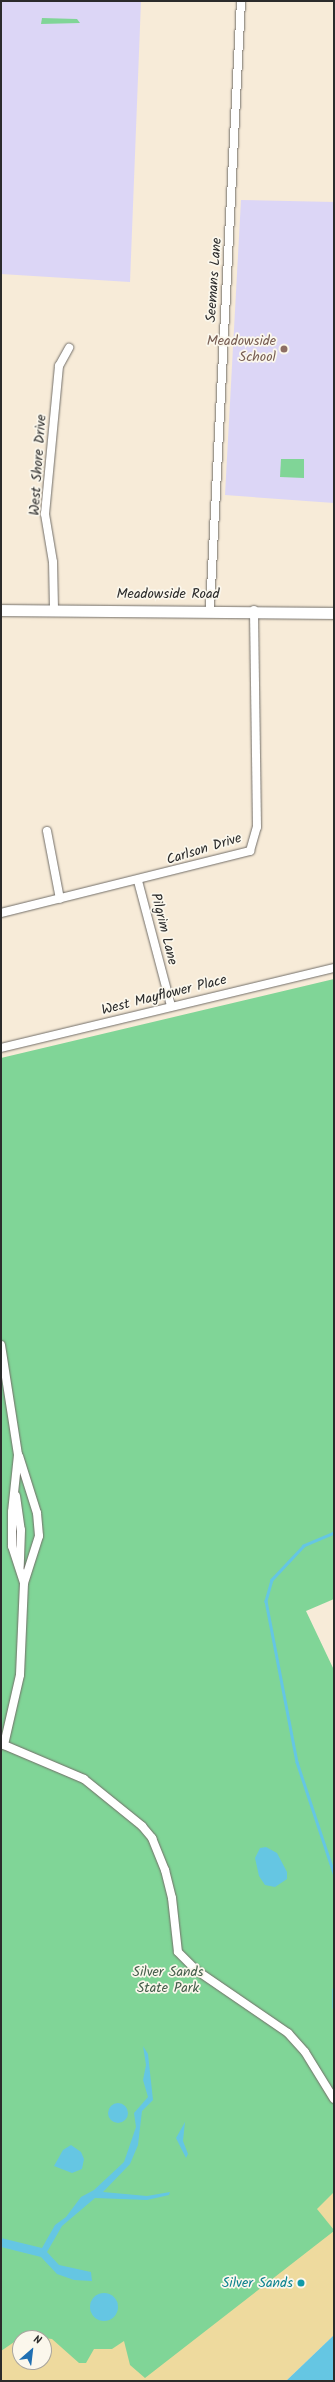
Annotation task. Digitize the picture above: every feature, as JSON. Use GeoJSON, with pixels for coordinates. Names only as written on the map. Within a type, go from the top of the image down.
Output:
{"type":"FeatureCollection","features":[{"type":"Feature","properties":{"kind":"main road","name":"Meadowside Road"},"geometry":{"type":"LineString","coordinates":[[1,610],[210,609],[334,613]]}},
{"type":"Feature","properties":{"kind":"street","name":"Seemans Lane"},"geometry":{"type":"LineString","coordinates":[[210,609],[241,1]]}},
{"type":"Feature","properties":{"kind":"street","name":"West Shore Drive"},"geometry":{"type":"LineString","coordinates":[[54,609],[53,562],[45,514],[58,366],[70,348]]}},
{"type":"Feature","properties":{"kind":"street","name":"Carlson Drive"},"geometry":{"type":"LineString","coordinates":[[1,913],[138,881],[250,851],[257,828],[254,610]]}},
{"type":"Feature","properties":{"kind":"street"},"geometry":{"type":"LineString","coordinates":[[47,831],[60,899]]}},
{"type":"Feature","properties":{"kind":"street","name":"Pilgrim Lane"},"geometry":{"type":"LineString","coordinates":[[138,881],[171,1006]]}},
{"type":"Feature","properties":{"kind":"street","name":"West Mayflower Place"},"geometry":{"type":"LineString","coordinates":[[1,1048],[334,968]]}},
{"type":"Feature","properties":{"kind":"street"},"geometry":{"type":"LineString","coordinates":[[1,1345],[18,1455],[37,1513],[39,1536],[24,1583],[20,1674],[4,1745],[84,1779],[142,1826],[152,1838],[165,1870],[172,1898],[178,1952],[196,1970],[288,2033],[305,2052],[334,2099]]}},
{"type":"Feature","properties":{"kind":"street"},"geometry":{"type":"LineString","coordinates":[[18,1455],[15,1493],[21,1530],[20,1566],[24,1583]]}},
{"type":"Feature","properties":{"kind":"shaded area"},"geometry":{"type":"Polygon","coordinates":[[[1,1],[141,1],[130,282],[1,274],[1,1]]]}},
{"type":"Feature","properties":{"kind":"shaded area","name":"Meadowside School"},"geometry":{"type":"Polygon","coordinates":[[[241,200],[334,202],[334,503],[225,495],[241,200]]]}},
{"type":"Feature","properties":{"kind":"green space"},"geometry":{"type":"Polygon","coordinates":[[[42,18],[77,19],[80,23],[41,24],[42,18]]]}},
{"type":"Feature","properties":{"kind":"green space"},"geometry":{"type":"Polygon","coordinates":[[[281,459],[304,459],[304,478],[280,477],[281,459]]]}},
{"type":"Feature","properties":{"kind":"green space","name":"Silver Sands State Park"},"geometry":{"type":"Polygon","coordinates":[[[334,979],[334,1599],[306,1611],[334,1670],[334,2291],[227,2381],[1,2381],[1,1058],[334,979]]]}},
{"type":"Feature","properties":{"kind":"sand"},"geometry":{"type":"Polygon","coordinates":[[[334,2192],[334,2230],[317,2209],[334,2192]]]}},
{"type":"Feature","properties":{"kind":"sand","name":"Silver Sands"},"geometry":{"type":"Polygon","coordinates":[[[334,2231],[334,2335],[286,2381],[1,2381],[1,2351],[12,2343],[12,2370],[52,2370],[52,2339],[79,2363],[86,2363],[94,2349],[112,2349],[124,2341],[130,2365],[145,2378],[334,2231]]]}},
{"type":"Feature","properties":{"kind":"water"},"geometry":{"type":"Polygon","coordinates":[[[266,1847],[277,1853],[287,1872],[287,1879],[275,1887],[265,1885],[259,1876],[255,1858],[260,1848],[266,1847]]]}},
{"type":"Feature","properties":{"kind":"water"},"geometry":{"type":"Polygon","coordinates":[[[143,2046],[148,2054],[153,2100],[142,2111],[138,2145],[130,2164],[103,2192],[147,2196],[170,2192],[169,2195],[147,2200],[95,2198],[62,2226],[47,2252],[59,2265],[91,2272],[92,2281],[74,2280],[57,2274],[41,2257],[1,2247],[1,2238],[42,2248],[55,2225],[66,2217],[81,2197],[94,2190],[124,2162],[136,2127],[134,2113],[148,2097],[143,2080],[146,2065],[143,2046]]]}},
{"type":"Feature","properties":{"kind":"water"},"geometry":{"type":"Polygon","coordinates":[[[118,2103],[125,2106],[128,2113],[125,2120],[118,2123],[111,2120],[108,2113],[111,2106],[118,2103]]]}},
{"type":"Feature","properties":{"kind":"water"},"geometry":{"type":"Polygon","coordinates":[[[185,2122],[183,2141],[188,2154],[186,2158],[176,2138],[185,2122]]]}},
{"type":"Feature","properties":{"kind":"water"},"geometry":{"type":"Polygon","coordinates":[[[71,2145],[81,2152],[84,2159],[82,2169],[72,2173],[54,2166],[63,2150],[71,2145]]]}},
{"type":"Feature","properties":{"kind":"water"},"geometry":{"type":"Polygon","coordinates":[[[104,2293],[114,2297],[118,2307],[114,2317],[104,2321],[94,2317],[90,2307],[94,2297],[104,2293]]]}},
{"type":"Feature","properties":{"kind":"water"},"geometry":{"type":"Polygon","coordinates":[[[334,2335],[334,2381],[286,2381],[334,2335]]]}},
{"type":"Feature","properties":{"kind":"waterway"},"geometry":{"type":"LineString","coordinates":[[334,1533],[304,1546],[272,1580],[266,1601],[297,1762],[334,1873]]}},
{"type":"Feature","properties":{"kind":"waterway"},"geometry":{"type":"LineString","coordinates":[[334,1989],[334,2007]]}},
{"type":"Feature","properties":{"kind":"place","name":"Meadowside School"},"geometry":{"type":"Point","coordinates":[284,349]}},
{"type":"Feature","properties":{"kind":"place","name":"Silver Sands"},"geometry":{"type":"Point","coordinates":[301,2283]}}]}
